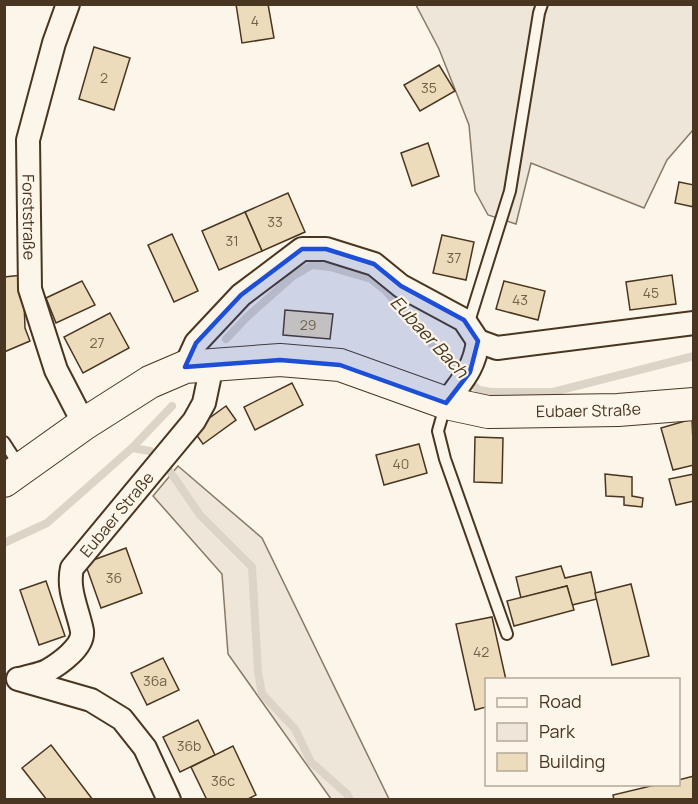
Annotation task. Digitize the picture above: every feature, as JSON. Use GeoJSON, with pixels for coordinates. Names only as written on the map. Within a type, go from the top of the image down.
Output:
{"type":"FeatureCollection","features":[{"type":"Feature","properties":{"kind":"street","name":"Forststraße"},"geometry":{"type":"LineString","coordinates":[[68,4],[54,43],[28,140],[30,290],[56,370],[84,424]]}},
{"type":"Feature","properties":{"kind":"street","name":"Eubaer Straße"},"geometry":{"type":"LineString","coordinates":[[12,679],[46,671],[66,658],[79,644],[83,634],[70,578],[72,568],[194,421],[204,403],[196,343],[241,295],[302,249],[326,249],[374,264],[400,286],[450,311],[473,333],[497,348],[693,322]]}},
{"type":"Feature","properties":{"kind":"street"},"geometry":{"type":"LineString","coordinates":[[458,387],[474,363],[473,333]]}},
{"type":"Feature","properties":{"kind":"street","name":"Eubaer Straße"},"geometry":{"type":"LineString","coordinates":[[10,464],[84,424],[150,382],[199,366],[280,360],[340,365],[458,387],[488,412],[618,410],[693,404]]}},
{"type":"Feature","properties":{"kind":"street","name":"Eubaer Straße"},"geometry":{"type":"LineString","coordinates":[[12,679],[91,700],[122,719],[145,748],[169,800]]}},
{"type":"Feature","properties":{"kind":"lane"},"geometry":{"type":"LineString","coordinates":[[473,333],[510,192],[542,4]]}},
{"type":"Feature","properties":{"kind":"lane"},"geometry":{"type":"LineString","coordinates":[[458,387],[438,431],[445,459],[507,634]]}},
{"type":"Feature","properties":{"kind":"highlighted area"},"geometry":{"type":"Polygon","coordinates":[[[302,249],[326,249],[374,264],[401,286],[464,320],[478,341],[470,372],[446,403],[340,365],[280,360],[185,367],[196,343],[241,295],[302,249]]]}},
{"type":"Feature","properties":{"kind":"green space"},"geometry":{"type":"Polygon","coordinates":[[[416,5],[693,5],[693,130],[667,160],[644,208],[531,163],[516,224],[488,215],[475,191],[469,125],[439,49],[416,5]]]}},
{"type":"Feature","properties":{"kind":"green space"},"geometry":{"type":"Polygon","coordinates":[[[178,466],[262,538],[389,799],[331,799],[228,654],[222,574],[153,496],[178,466]]]}},
{"type":"Feature","properties":{"kind":"building"},"geometry":{"type":"Polygon","coordinates":[[[236,4],[268,4],[274,38],[242,43],[236,4]]]}},
{"type":"Feature","properties":{"kind":"building"},"geometry":{"type":"Polygon","coordinates":[[[94,47],[130,58],[114,110],[79,99],[94,47]]]}},
{"type":"Feature","properties":{"kind":"building"},"geometry":{"type":"Polygon","coordinates":[[[439,65],[455,91],[420,111],[404,85],[439,65]]]}},
{"type":"Feature","properties":{"kind":"building"},"geometry":{"type":"Polygon","coordinates":[[[428,143],[439,176],[412,186],[401,153],[428,143]]]}},
{"type":"Feature","properties":{"kind":"building"},"geometry":{"type":"Polygon","coordinates":[[[679,182],[694,185],[694,207],[675,203],[679,182]]]}},
{"type":"Feature","properties":{"kind":"building"},"geometry":{"type":"Polygon","coordinates":[[[288,193],[305,232],[262,251],[245,212],[288,193]]]}},
{"type":"Feature","properties":{"kind":"building"},"geometry":{"type":"Polygon","coordinates":[[[245,212],[262,251],[219,270],[202,231],[245,212]]]}},
{"type":"Feature","properties":{"kind":"building"},"geometry":{"type":"Polygon","coordinates":[[[172,234],[198,291],[174,302],[148,245],[172,234]]]}},
{"type":"Feature","properties":{"kind":"building"},"geometry":{"type":"Polygon","coordinates":[[[442,235],[474,242],[466,280],[433,273],[442,235]]]}},
{"type":"Feature","properties":{"kind":"building"},"geometry":{"type":"Polygon","coordinates":[[[23,275],[25,328],[30,341],[4,352],[4,277],[23,275]]]}},
{"type":"Feature","properties":{"kind":"building"},"geometry":{"type":"Polygon","coordinates":[[[672,275],[676,304],[630,310],[626,282],[672,275]]]}},
{"type":"Feature","properties":{"kind":"building"},"geometry":{"type":"Polygon","coordinates":[[[82,281],[95,305],[56,323],[46,298],[82,281]]]}},
{"type":"Feature","properties":{"kind":"building"},"geometry":{"type":"Polygon","coordinates":[[[504,281],[545,291],[538,320],[496,309],[504,281]]]}},
{"type":"Feature","properties":{"kind":"building"},"geometry":{"type":"Polygon","coordinates":[[[285,310],[333,314],[330,339],[283,335],[285,310]]]}},
{"type":"Feature","properties":{"kind":"building"},"geometry":{"type":"Polygon","coordinates":[[[110,313],[129,348],[83,373],[64,337],[110,313]]]}},
{"type":"Feature","properties":{"kind":"building"},"geometry":{"type":"Polygon","coordinates":[[[292,383],[303,405],[255,430],[244,407],[292,383]]]}},
{"type":"Feature","properties":{"kind":"building"},"geometry":{"type":"Polygon","coordinates":[[[226,406],[236,420],[203,444],[193,430],[226,406]]]}},
{"type":"Feature","properties":{"kind":"building"},"geometry":{"type":"Polygon","coordinates":[[[692,419],[694,465],[673,470],[661,428],[692,419]]]}},
{"type":"Feature","properties":{"kind":"building"},"geometry":{"type":"Polygon","coordinates":[[[475,437],[503,438],[502,483],[474,482],[475,437]]]}},
{"type":"Feature","properties":{"kind":"building"},"geometry":{"type":"Polygon","coordinates":[[[419,444],[427,473],[384,485],[376,455],[419,444]]]}},
{"type":"Feature","properties":{"kind":"building"},"geometry":{"type":"Polygon","coordinates":[[[605,474],[632,477],[632,496],[643,498],[642,507],[624,505],[624,497],[606,496],[605,474]]]}},
{"type":"Feature","properties":{"kind":"building"},"geometry":{"type":"Polygon","coordinates":[[[694,474],[694,501],[676,505],[669,479],[694,474]]]}},
{"type":"Feature","properties":{"kind":"building"},"geometry":{"type":"Polygon","coordinates":[[[126,548],[142,593],[101,608],[85,563],[126,548]]]}},
{"type":"Feature","properties":{"kind":"building"},"geometry":{"type":"Polygon","coordinates":[[[561,566],[565,578],[591,572],[597,599],[572,605],[567,586],[521,598],[516,577],[561,566]]]}},
{"type":"Feature","properties":{"kind":"building"},"geometry":{"type":"Polygon","coordinates":[[[46,581],[65,636],[39,645],[20,590],[46,581]]]}},
{"type":"Feature","properties":{"kind":"building"},"geometry":{"type":"Polygon","coordinates":[[[631,584],[649,656],[612,665],[595,593],[631,584]]]}},
{"type":"Feature","properties":{"kind":"building"},"geometry":{"type":"Polygon","coordinates":[[[567,586],[574,610],[514,626],[507,601],[567,586]]]}},
{"type":"Feature","properties":{"kind":"building"},"geometry":{"type":"Polygon","coordinates":[[[492,617],[506,678],[485,678],[485,707],[475,710],[456,624],[492,617]]]}},
{"type":"Feature","properties":{"kind":"building"},"geometry":{"type":"Polygon","coordinates":[[[163,658],[179,690],[147,705],[131,673],[163,658]]]}},
{"type":"Feature","properties":{"kind":"building"},"geometry":{"type":"Polygon","coordinates":[[[198,720],[215,755],[180,772],[163,737],[198,720]]]}},
{"type":"Feature","properties":{"kind":"building"},"geometry":{"type":"Polygon","coordinates":[[[51,745],[93,800],[47,800],[22,768],[51,745]]]}},
{"type":"Feature","properties":{"kind":"building"},"geometry":{"type":"Polygon","coordinates":[[[233,746],[256,795],[246,800],[207,800],[191,767],[233,746]]]}},
{"type":"Feature","properties":{"kind":"building"},"geometry":{"type":"Polygon","coordinates":[[[694,776],[694,800],[614,800],[613,795],[651,786],[680,786],[680,780],[694,776]]]}},
{"type":"Feature","properties":{"kind":"waterway","name":"Eubaer Bach"},"geometry":{"type":"LineString","coordinates":[[226,339],[293,276],[312,265],[330,267],[371,279],[385,290],[452,367],[479,390],[553,392],[694,356]]}},
{"type":"Feature","properties":{"kind":"waterway","name":"Eubaer Bach"},"geometry":{"type":"LineString","coordinates":[[4,543],[47,523],[132,448],[172,406]]}},
{"type":"Feature","properties":{"kind":"waterway"},"geometry":{"type":"LineString","coordinates":[[132,448],[150,451]]}},
{"type":"Feature","properties":{"kind":"waterway"},"geometry":{"type":"LineString","coordinates":[[169,470],[200,515],[252,567],[258,672],[262,694],[295,729],[311,762],[347,794],[350,800]]}}]}
